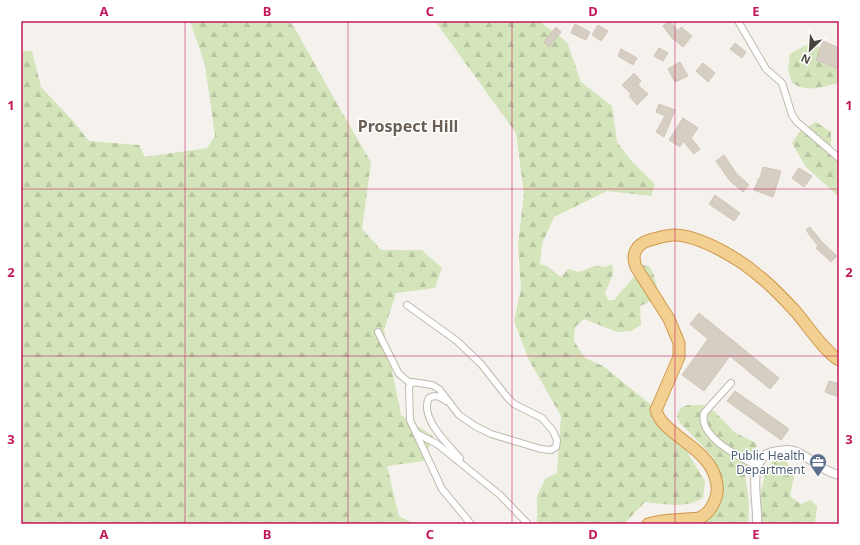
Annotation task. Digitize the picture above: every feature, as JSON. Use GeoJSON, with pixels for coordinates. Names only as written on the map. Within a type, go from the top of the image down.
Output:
{"type":"FeatureCollection","features":[{"type":"Feature","properties":{"kind":"highway"},"geometry":{"type":"LineString","coordinates":[[648,524],[699,518],[708,513],[714,505],[718,487],[715,476],[709,464],[691,445],[658,417],[656,410],[679,356],[679,343],[669,319],[634,263],[633,259],[636,250],[644,242],[674,235],[689,237],[707,244],[747,266],[795,311],[826,349],[839,360]]}},
{"type":"Feature","properties":{"kind":"street"},"geometry":{"type":"LineString","coordinates":[[738,21],[766,69],[782,83],[792,115],[797,122],[839,158]]}},
{"type":"Feature","properties":{"kind":"street"},"geometry":{"type":"LineString","coordinates":[[378,332],[398,374],[410,383],[432,385],[439,389],[459,415],[475,426],[491,434],[541,449],[551,450],[556,447],[557,440],[553,431],[542,418],[514,404],[476,359],[457,341],[407,305]]}},
{"type":"Feature","properties":{"kind":"street"},"geometry":{"type":"LineString","coordinates":[[410,383],[410,420],[442,489],[471,524]]}},
{"type":"Feature","properties":{"kind":"street"},"geometry":{"type":"LineString","coordinates":[[731,383],[704,413],[702,419],[706,427],[721,445],[757,466]]}},
{"type":"Feature","properties":{"kind":"street"},"geometry":{"type":"LineString","coordinates":[[452,406],[439,396],[434,396],[428,399],[426,406],[437,430],[472,472]]}},
{"type":"Feature","properties":{"kind":"street"},"geometry":{"type":"LineString","coordinates":[[416,433],[437,444],[472,472],[500,495],[528,524]]}},
{"type":"Feature","properties":{"kind":"street"},"geometry":{"type":"LineString","coordinates":[[756,524],[754,487],[757,466],[766,455],[772,452],[790,450],[798,453],[821,468],[839,476]]}},
{"type":"Feature","properties":{"kind":"green space"},"geometry":{"type":"Polygon","coordinates":[[[190,21],[289,21],[294,27],[371,162],[362,229],[381,250],[422,250],[442,268],[435,288],[396,293],[384,330],[401,415],[433,436],[424,461],[387,466],[399,516],[415,524],[21,524],[21,51],[32,51],[41,87],[73,121],[89,141],[139,145],[145,157],[207,148],[215,136],[205,65],[190,21]]]}},
{"type":"Feature","properties":{"kind":"green space"},"geometry":{"type":"Polygon","coordinates":[[[435,21],[539,21],[567,42],[581,82],[612,106],[617,142],[633,163],[655,184],[651,196],[607,191],[554,217],[542,244],[540,264],[547,266],[561,277],[568,269],[578,272],[595,266],[605,267],[612,264],[613,274],[605,293],[608,300],[614,300],[644,265],[649,266],[653,273],[658,291],[654,300],[640,306],[641,325],[631,331],[617,332],[584,319],[575,327],[574,341],[585,358],[603,366],[655,408],[686,450],[705,481],[703,498],[689,504],[682,505],[645,502],[624,524],[537,524],[537,496],[545,479],[557,473],[561,416],[529,360],[514,321],[521,289],[518,244],[524,194],[516,133],[435,21]]]}},
{"type":"Feature","properties":{"kind":"green space"},"geometry":{"type":"Polygon","coordinates":[[[806,45],[821,47],[839,57],[839,83],[815,88],[804,88],[792,83],[788,70],[790,54],[806,45]]]}},
{"type":"Feature","properties":{"kind":"green space"},"geometry":{"type":"Polygon","coordinates":[[[816,122],[831,132],[831,149],[839,155],[839,197],[806,167],[792,143],[800,131],[816,122]]]}},
{"type":"Feature","properties":{"kind":"green space"},"geometry":{"type":"Polygon","coordinates":[[[688,405],[703,405],[714,411],[734,432],[756,443],[756,451],[745,472],[749,504],[748,524],[648,524],[680,513],[704,522],[717,508],[723,490],[713,457],[680,423],[677,417],[680,408],[688,405]]]}},
{"type":"Feature","properties":{"kind":"green space"},"geometry":{"type":"Polygon","coordinates":[[[773,461],[786,461],[794,477],[790,496],[801,504],[811,500],[817,507],[815,524],[757,524],[761,490],[767,467],[773,461]]]}},
{"type":"Feature","properties":{"kind":"building"},"geometry":{"type":"Polygon","coordinates":[[[669,21],[678,31],[681,27],[692,36],[683,47],[672,38],[663,26],[669,21]]]}},
{"type":"Feature","properties":{"kind":"building"},"geometry":{"type":"Polygon","coordinates":[[[575,24],[590,32],[586,40],[571,33],[575,24]]]}},
{"type":"Feature","properties":{"kind":"building"},"geometry":{"type":"Polygon","coordinates":[[[598,25],[608,31],[601,41],[592,35],[598,25]]]}},
{"type":"Feature","properties":{"kind":"building"},"geometry":{"type":"Polygon","coordinates":[[[556,27],[561,32],[549,47],[544,42],[556,27]]]}},
{"type":"Feature","properties":{"kind":"building"},"geometry":{"type":"Polygon","coordinates":[[[823,41],[839,48],[839,69],[816,60],[823,41]]]}},
{"type":"Feature","properties":{"kind":"building"},"geometry":{"type":"Polygon","coordinates":[[[735,43],[746,52],[742,58],[730,49],[735,43]]]}},
{"type":"Feature","properties":{"kind":"building"},"geometry":{"type":"Polygon","coordinates":[[[659,48],[668,53],[663,61],[654,56],[659,48]]]}},
{"type":"Feature","properties":{"kind":"building"},"geometry":{"type":"Polygon","coordinates":[[[621,49],[637,58],[633,65],[618,56],[621,49]]]}},
{"type":"Feature","properties":{"kind":"building"},"geometry":{"type":"Polygon","coordinates":[[[680,62],[688,76],[675,82],[668,69],[680,62]]]}},
{"type":"Feature","properties":{"kind":"building"},"geometry":{"type":"Polygon","coordinates":[[[703,63],[715,73],[708,82],[696,71],[703,63]]]}},
{"type":"Feature","properties":{"kind":"building"},"geometry":{"type":"Polygon","coordinates":[[[634,73],[641,81],[638,85],[648,94],[637,105],[629,96],[631,94],[622,85],[634,73]]]}},
{"type":"Feature","properties":{"kind":"building"},"geometry":{"type":"Polygon","coordinates":[[[659,104],[675,110],[664,137],[656,132],[665,116],[656,112],[659,104]]]}},
{"type":"Feature","properties":{"kind":"building"},"geometry":{"type":"Polygon","coordinates":[[[683,118],[698,128],[691,138],[700,149],[694,154],[683,141],[680,147],[669,140],[683,118]]]}},
{"type":"Feature","properties":{"kind":"building"},"geometry":{"type":"Polygon","coordinates":[[[724,155],[736,173],[749,185],[743,192],[730,181],[716,161],[724,155]]]}},
{"type":"Feature","properties":{"kind":"building"},"geometry":{"type":"Polygon","coordinates":[[[763,167],[781,171],[773,197],[754,190],[760,178],[763,167]]]}},
{"type":"Feature","properties":{"kind":"building"},"geometry":{"type":"Polygon","coordinates":[[[799,168],[812,176],[804,187],[792,178],[799,168]]]}},
{"type":"Feature","properties":{"kind":"building"},"geometry":{"type":"Polygon","coordinates":[[[715,195],[740,213],[734,221],[709,204],[715,195]]]}},
{"type":"Feature","properties":{"kind":"building"},"geometry":{"type":"Polygon","coordinates":[[[810,227],[822,242],[837,256],[831,262],[816,248],[818,246],[806,230],[810,227]]]}},
{"type":"Feature","properties":{"kind":"building"},"geometry":{"type":"Polygon","coordinates":[[[699,313],[779,378],[770,389],[730,356],[704,391],[682,375],[708,339],[690,324],[699,313]]]}},
{"type":"Feature","properties":{"kind":"building"},"geometry":{"type":"Polygon","coordinates":[[[829,381],[839,384],[839,397],[825,392],[829,381]]]}},
{"type":"Feature","properties":{"kind":"building"},"geometry":{"type":"Polygon","coordinates":[[[735,391],[789,429],[781,440],[727,401],[735,391]]]}},
{"type":"Feature","properties":{"kind":"place","name":"Public Health Department"},"geometry":{"type":"Point","coordinates":[818,477]}},
{"type":"Feature","properties":{"kind":"district","name":"Prospect Hill"},"geometry":{"type":"Point","coordinates":[408,126]}}]}
